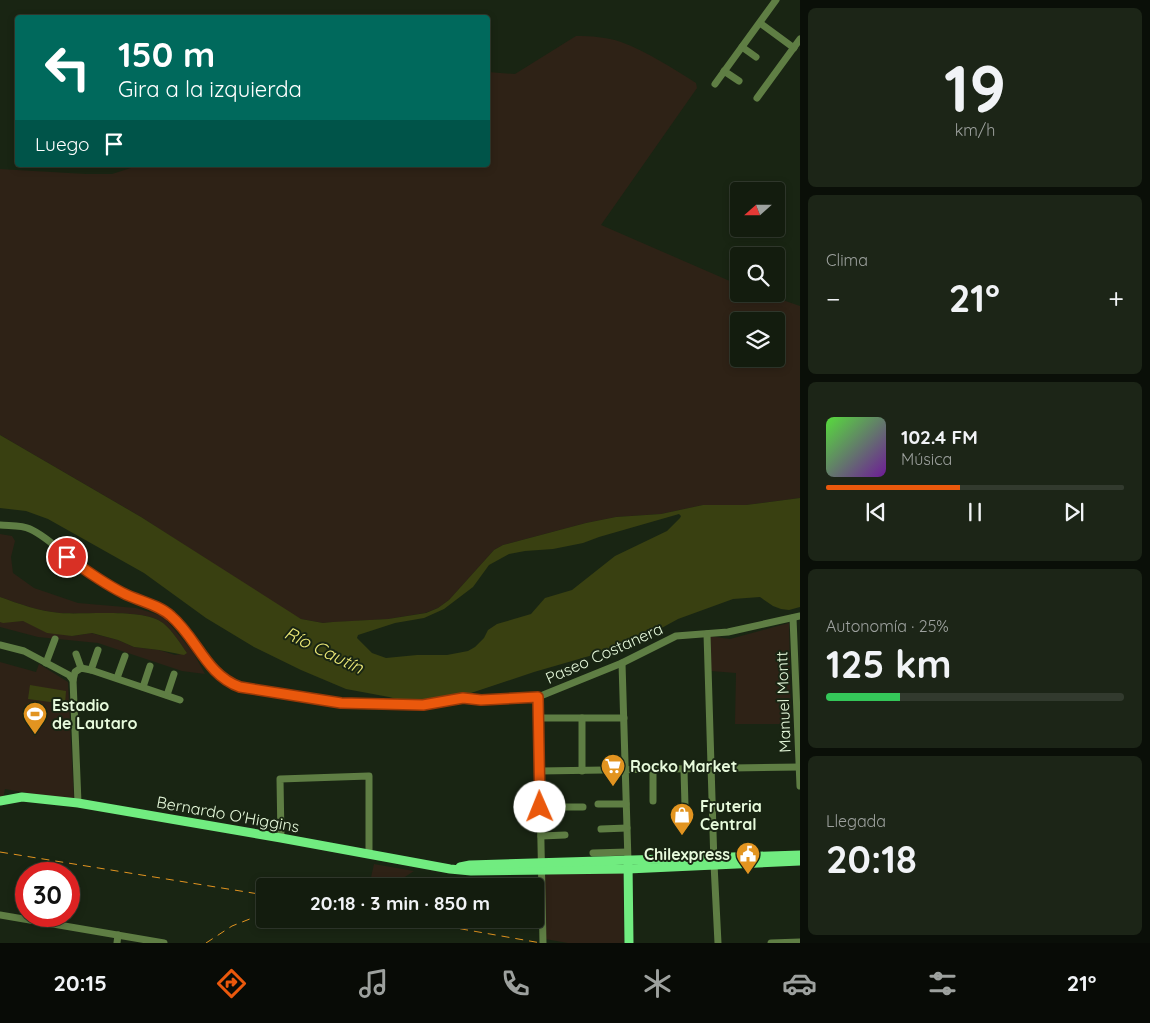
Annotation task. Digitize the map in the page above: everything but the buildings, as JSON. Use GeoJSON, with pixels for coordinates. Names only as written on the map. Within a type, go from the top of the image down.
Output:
{"type":"FeatureCollection","features":[{"type":"Feature","properties":{"kind":"main road","name":"Bernardo O'Higgins"},"geometry":{"type":"LineString","coordinates":[[0,801],[22,797],[78,803],[450,869],[471,871],[628,860],[800,861]]}},
{"type":"Feature","properties":{"kind":"main road","name":"Bernardo O'Higgins"},"geometry":{"type":"LineString","coordinates":[[714,861],[800,855]]}},
{"type":"Feature","properties":{"kind":"main road"},"geometry":{"type":"LineString","coordinates":[[628,860],[629,943]]}},
{"type":"Feature","properties":{"kind":"street"},"geometry":{"type":"LineString","coordinates":[[715,84],[776,0]]}},
{"type":"Feature","properties":{"kind":"street"},"geometry":{"type":"LineString","coordinates":[[760,23],[794,48]]}},
{"type":"Feature","properties":{"kind":"street"},"geometry":{"type":"LineString","coordinates":[[757,98],[800,39]]}},
{"type":"Feature","properties":{"kind":"street"},"geometry":{"type":"LineString","coordinates":[[742,47],[756,57]]}},
{"type":"Feature","properties":{"kind":"street"},"geometry":{"type":"LineString","coordinates":[[724,71],[740,82]]}},
{"type":"Feature","properties":{"kind":"street","name":"Paseo Costanera"},"geometry":{"type":"LineString","coordinates":[[0,525],[28,527],[40,534],[87,572],[123,593],[165,611],[188,633],[216,673],[226,680],[240,687],[341,703],[423,705],[463,698],[481,700],[538,697],[622,663],[676,636],[694,633],[728,632],[796,617]]}},
{"type":"Feature","properties":{"kind":"street","name":"Manuel Montt"},"geometry":{"type":"LineString","coordinates":[[796,617],[800,786]]}},
{"type":"Feature","properties":{"kind":"street"},"geometry":{"type":"LineString","coordinates":[[707,634],[710,769],[718,943]]}},
{"type":"Feature","properties":{"kind":"street"},"geometry":{"type":"LineString","coordinates":[[46,663],[54,639]]}},
{"type":"Feature","properties":{"kind":"street"},"geometry":{"type":"LineString","coordinates":[[0,645],[24,651],[70,676],[73,680]]}},
{"type":"Feature","properties":{"kind":"street"},"geometry":{"type":"LineString","coordinates":[[91,670],[98,650]]}},
{"type":"Feature","properties":{"kind":"street"},"geometry":{"type":"LineString","coordinates":[[76,654],[81,668]]}},
{"type":"Feature","properties":{"kind":"street"},"geometry":{"type":"LineString","coordinates":[[117,678],[125,656]]}},
{"type":"Feature","properties":{"kind":"street"},"geometry":{"type":"LineString","coordinates":[[593,852],[628,860],[622,663]]}},
{"type":"Feature","properties":{"kind":"street"},"geometry":{"type":"LineString","coordinates":[[143,687],[150,666]]}},
{"type":"Feature","properties":{"kind":"street"},"geometry":{"type":"LineString","coordinates":[[78,803],[73,680],[75,672],[81,668],[91,670],[180,700]]}},
{"type":"Feature","properties":{"kind":"street"},"geometry":{"type":"LineString","coordinates":[[166,695],[174,674]]}},
{"type":"Feature","properties":{"kind":"street"},"geometry":{"type":"LineString","coordinates":[[538,697],[543,943]]}},
{"type":"Feature","properties":{"kind":"street"},"geometry":{"type":"LineString","coordinates":[[539,718],[624,718]]}},
{"type":"Feature","properties":{"kind":"street"},"geometry":{"type":"LineString","coordinates":[[582,718],[582,771]]}},
{"type":"Feature","properties":{"kind":"street"},"geometry":{"type":"LineString","coordinates":[[540,771],[800,767]]}},
{"type":"Feature","properties":{"kind":"street"},"geometry":{"type":"LineString","coordinates":[[653,770],[653,801]]}},
{"type":"Feature","properties":{"kind":"street"},"geometry":{"type":"LineString","coordinates":[[684,770],[685,806]]}},
{"type":"Feature","properties":{"kind":"street"},"geometry":{"type":"LineString","coordinates":[[281,838],[280,779],[368,776],[369,854]]}},
{"type":"Feature","properties":{"kind":"street"},"geometry":{"type":"LineString","coordinates":[[598,804],[626,804]]}},
{"type":"Feature","properties":{"kind":"street"},"geometry":{"type":"LineString","coordinates":[[540,807],[583,807]]}},
{"type":"Feature","properties":{"kind":"street"},"geometry":{"type":"LineString","coordinates":[[600,828],[627,828]]}},
{"type":"Feature","properties":{"kind":"street"},"geometry":{"type":"LineString","coordinates":[[541,836],[565,835]]}},
{"type":"Feature","properties":{"kind":"street"},"geometry":{"type":"LineString","coordinates":[[0,916],[117,939],[164,943]]}},
{"type":"Feature","properties":{"kind":"street"},"geometry":{"type":"LineString","coordinates":[[771,943],[800,942]]}},
{"type":"Feature","properties":{"kind":"shaded area"},"geometry":{"type":"Polygon","coordinates":[[[576,36],[599,37],[621,42],[640,50],[696,83],[697,88],[601,225],[730,281],[730,302],[785,301],[800,306],[800,498],[746,505],[703,505],[661,514],[616,517],[586,523],[503,545],[494,550],[449,600],[438,608],[425,613],[388,619],[323,623],[301,619],[289,613],[141,517],[0,435],[0,169],[112,174],[134,167],[490,167],[490,72],[515,74],[576,36]]]}},
{"type":"Feature","properties":{"kind":"shaded area"},"geometry":{"type":"Polygon","coordinates":[[[0,534],[12,536],[15,541],[11,557],[13,573],[34,588],[78,603],[136,608],[163,616],[193,652],[205,674],[182,671],[98,643],[38,637],[0,627],[0,622],[23,621],[72,636],[91,633],[118,640],[134,647],[159,650],[175,655],[187,653],[170,629],[154,618],[142,615],[113,613],[52,612],[29,607],[0,597],[0,534]]]}},
{"type":"Feature","properties":{"kind":"shaded area"},"geometry":{"type":"Polygon","coordinates":[[[789,623],[791,724],[735,724],[736,673],[711,671],[709,636],[730,639],[789,623]]]}},
{"type":"Feature","properties":{"kind":"shaded area","name":"Estadio de Lautaro"},"geometry":{"type":"Polygon","coordinates":[[[0,662],[36,672],[39,664],[68,682],[74,801],[5,789],[3,799],[0,799],[0,662]]]}},
{"type":"Feature","properties":{"kind":"shaded area"},"geometry":{"type":"Polygon","coordinates":[[[374,864],[414,871],[403,878],[371,878],[374,864]]]}},
{"type":"Feature","properties":{"kind":"shaded area"},"geometry":{"type":"Polygon","coordinates":[[[619,871],[623,873],[624,943],[568,943],[545,939],[545,877],[547,874],[619,871]]]}},
{"type":"Feature","properties":{"kind":"water","name":"Río Cautín"},"geometry":{"type":"Polygon","coordinates":[[[0,435],[141,517],[301,619],[323,623],[388,619],[426,613],[438,608],[449,600],[494,550],[503,545],[586,523],[616,517],[661,514],[703,505],[746,505],[800,498],[800,607],[789,610],[781,609],[760,597],[733,599],[678,619],[647,636],[617,648],[534,672],[465,695],[411,703],[346,689],[301,670],[254,647],[206,618],[144,573],[48,519],[26,511],[0,508],[0,435]],[[679,514],[583,543],[553,549],[509,554],[489,565],[473,587],[444,609],[424,618],[395,623],[358,635],[357,638],[372,653],[386,658],[447,655],[468,651],[475,647],[484,638],[488,630],[497,624],[531,614],[545,598],[572,590],[615,556],[667,531],[681,516],[679,514]]]}},
{"type":"Feature","properties":{"kind":"water"},"geometry":{"type":"Polygon","coordinates":[[[0,597],[29,607],[52,612],[113,613],[142,615],[154,618],[170,629],[187,653],[184,655],[134,647],[118,640],[92,633],[72,636],[47,633],[23,621],[3,623],[0,622],[0,597]]]}},
{"type":"Feature","properties":{"kind":"water"},"geometry":{"type":"Polygon","coordinates":[[[30,685],[66,691],[65,704],[28,699],[30,685]]]}},
{"type":"Feature","properties":{"kind":"railway"},"geometry":{"type":"LineString","coordinates":[[0,852],[256,894]]}},
{"type":"Feature","properties":{"kind":"railway"},"geometry":{"type":"LineString","coordinates":[[206,943],[232,926],[256,917]]}},
{"type":"Feature","properties":{"kind":"railway"},"geometry":{"type":"LineString","coordinates":[[456,928],[541,943]]}},
{"type":"Feature","properties":{"kind":"place","name":"Estadio de Lautaro"},"geometry":{"type":"Point","coordinates":[35,735]}},
{"type":"Feature","properties":{"kind":"place","name":"Rocko Market"},"geometry":{"type":"Point","coordinates":[613,787]}},
{"type":"Feature","properties":{"kind":"place","name":"Fruteria Central"},"geometry":{"type":"Point","coordinates":[682,836]}},
{"type":"Feature","properties":{"kind":"place","name":"Chilexpress"},"geometry":{"type":"Point","coordinates":[748,875]}},
{"type":"Feature","properties":{"kind":"route"},"geometry":{"type":"LineString","coordinates":[[67,557],[87,572],[123,593],[165,611],[188,633],[216,673],[240,687],[341,703],[423,705],[463,698],[481,700],[538,697],[540,807]]}}]}
